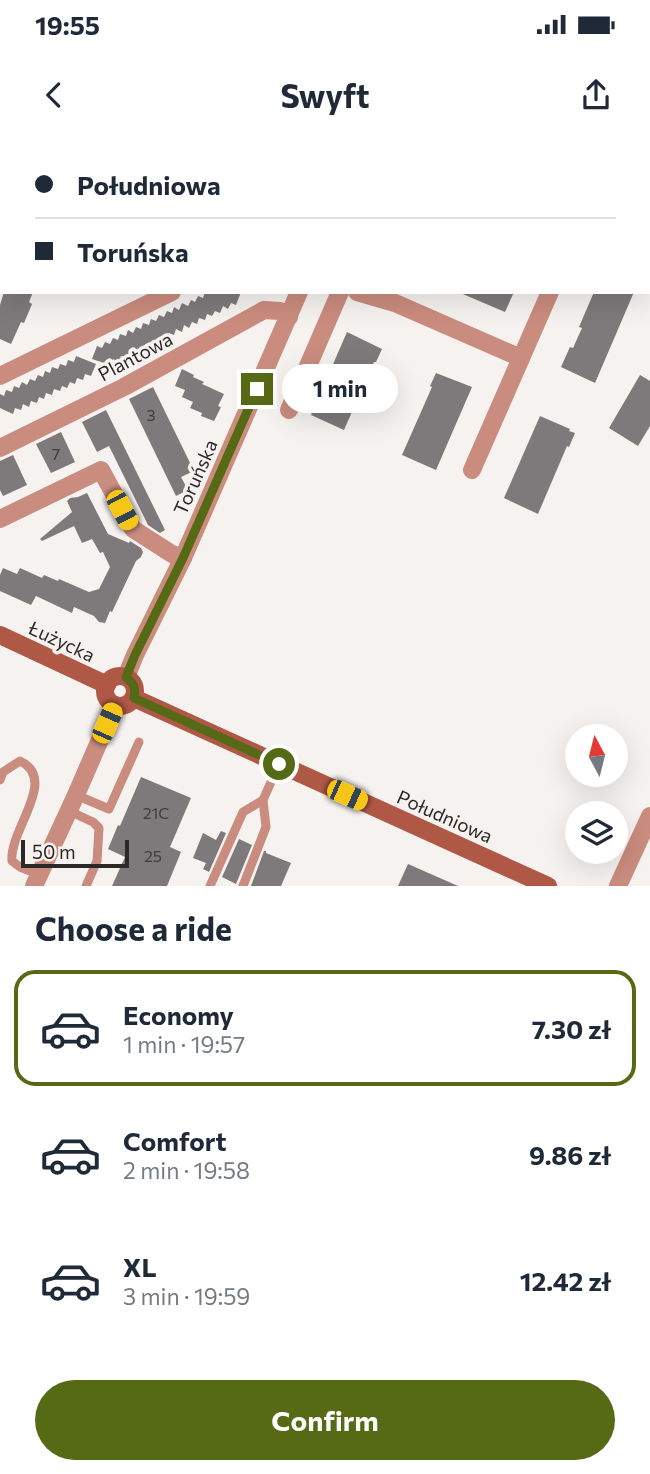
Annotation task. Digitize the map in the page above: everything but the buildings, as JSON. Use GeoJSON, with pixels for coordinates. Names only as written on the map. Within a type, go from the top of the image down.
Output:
{"type":"FeatureCollection","features":[{"type":"Feature","properties":{"kind":"street"},"geometry":{"type":"LineString","coordinates":[[0,376],[138,300],[164,294]]}},
{"type":"Feature","properties":{"kind":"street","name":"Toruńska"},"geometry":{"type":"LineString","coordinates":[[126,677],[183,558],[298,294]]}},
{"type":"Feature","properties":{"kind":"street"},"geometry":{"type":"LineString","coordinates":[[289,410],[339,294]]}},
{"type":"Feature","properties":{"kind":"street"},"geometry":{"type":"LineString","coordinates":[[364,294],[395,303],[521,358]]}},
{"type":"Feature","properties":{"kind":"street"},"geometry":{"type":"LineString","coordinates":[[472,470],[549,294]]}},
{"type":"Feature","properties":{"kind":"street","name":"Plantowa"},"geometry":{"type":"LineString","coordinates":[[0,449],[124,387],[264,310],[280,311],[289,317]]}},
{"type":"Feature","properties":{"kind":"street"},"geometry":{"type":"LineString","coordinates":[[0,519],[101,470],[133,529],[183,558]]}},
{"type":"Feature","properties":{"kind":"street","name":"Łużycka"},"geometry":{"type":"LineString","coordinates":[[0,635],[107,685]]}},
{"type":"Feature","properties":{"kind":"street"},"geometry":{"type":"LineString","coordinates":[[126,677],[132,682],[134,698],[129,704],[115,705],[108,700],[105,693],[107,685],[111,679],[126,677]]}},
{"type":"Feature","properties":{"kind":"street","name":"Południowa"},"geometry":{"type":"LineString","coordinates":[[134,698],[539,884]]}},
{"type":"Feature","properties":{"kind":"street"},"geometry":{"type":"LineString","coordinates":[[37,880],[115,705]]}},
{"type":"Feature","properties":{"kind":"street"},"geometry":{"type":"LineString","coordinates":[[618,886],[650,816]]}},
{"type":"Feature","properties":{"kind":"lane"},"geometry":{"type":"LineString","coordinates":[[72,803],[109,809],[139,742]]}},
{"type":"Feature","properties":{"kind":"lane"},"geometry":{"type":"LineString","coordinates":[[0,780],[3,772],[20,761],[29,765],[33,771],[35,791],[11,852],[12,861],[37,880]]}},
{"type":"Feature","properties":{"kind":"lane"},"geometry":{"type":"LineString","coordinates":[[243,886],[266,827],[263,800],[279,764]]}},
{"type":"Feature","properties":{"kind":"lane"},"geometry":{"type":"LineString","coordinates":[[210,886],[243,812],[263,800]]}},
{"type":"Feature","properties":{"kind":"lane"},"geometry":{"type":"LineString","coordinates":[[72,803],[99,828],[97,861],[86,886]]}},
{"type":"Feature","properties":{"kind":"route"},"geometry":{"type":"LineString","coordinates":[[257,389],[183,558],[126,677],[132,682],[134,698],[279,764]]}}]}
